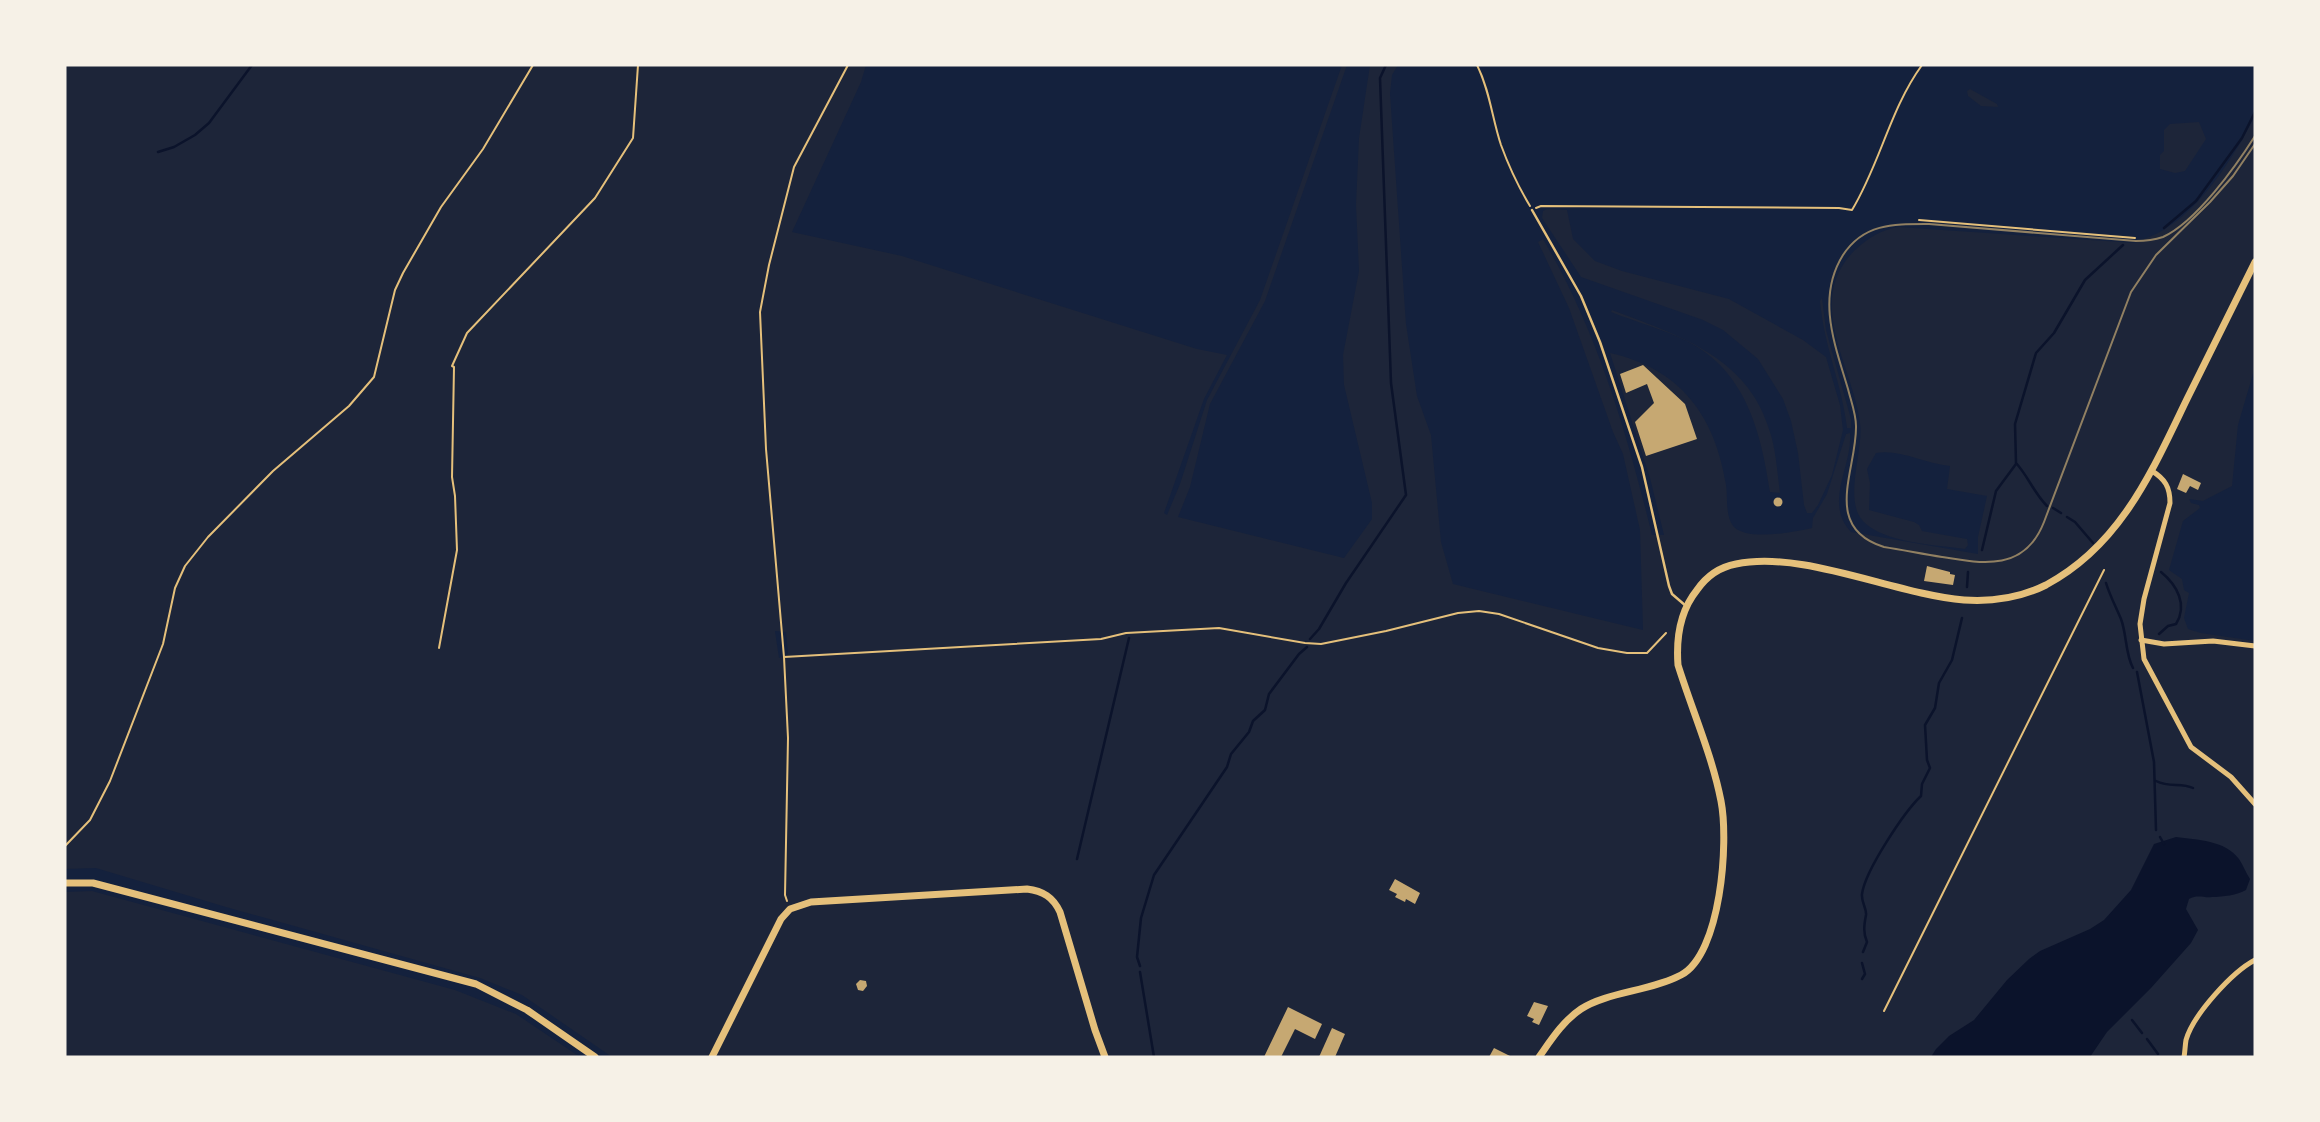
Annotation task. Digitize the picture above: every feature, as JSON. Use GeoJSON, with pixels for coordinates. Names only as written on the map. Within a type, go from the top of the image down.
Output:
{"type":"FeatureCollection","features":[{"type":"Feature","properties":{"kind":"main road"},"geometry":{"type":"LineString","coordinates":[[1539,1057],[1563,1024],[1580,1010],[1588,1005],[1681,975],[1697,961],[1709,940],[1717,904],[1723,817],[1716,781],[1678,664],[1679,631],[1686,606],[1702,583],[1714,573],[1738,564],[1765,561],[1809,566],[1948,598],[1996,601],[2047,584],[2099,547],[2127,513],[2152,471],[2255,262]]}},
{"type":"Feature","properties":{"kind":"main road"},"geometry":{"type":"LineString","coordinates":[[65,883],[93,883],[476,984],[527,1010],[595,1057]]}},
{"type":"Feature","properties":{"kind":"main road"},"geometry":{"type":"LineString","coordinates":[[712,1057],[773,933],[790,909],[811,902],[1027,889],[1044,893],[1056,904],[1063,918],[1105,1057]]}},
{"type":"Feature","properties":{"kind":"street"},"geometry":{"type":"LineString","coordinates":[[2152,471],[2163,477],[2170,491],[2170,503],[2144,599],[2140,624],[2144,659],[2187,742],[2200,756],[2231,777],[2255,803]]}},
{"type":"Feature","properties":{"kind":"street"},"geometry":{"type":"LineString","coordinates":[[2141,640],[2164,644],[2213,641],[2255,646]]}},
{"type":"Feature","properties":{"kind":"street"},"geometry":{"type":"LineString","coordinates":[[2184,1057],[2186,1041],[2202,1012],[2227,982],[2255,960]]}},
{"type":"Feature","properties":{"kind":"lane"},"geometry":{"type":"LineString","coordinates":[[1532,210],[1581,296],[1600,342],[1642,467],[1669,586],[1672,594],[1686,606]]}},
{"type":"Feature","properties":{"kind":"path"},"geometry":{"type":"LineString","coordinates":[[65,846],[90,820],[110,781],[163,645],[175,588],[185,566],[208,537],[254,490],[349,406],[374,377],[394,290],[402,273],[441,207],[483,149],[533,65]]}},
{"type":"Feature","properties":{"kind":"path"},"geometry":{"type":"LineString","coordinates":[[439,648],[457,550],[456,496],[452,477],[452,366],[467,334],[595,198],[633,138],[638,65]]}},
{"type":"Feature","properties":{"kind":"path"},"geometry":{"type":"LineString","coordinates":[[790,909],[785,895],[788,738],[784,657],[766,449],[760,312],[794,167],[848,65]]}},
{"type":"Feature","properties":{"kind":"path"},"geometry":{"type":"LineString","coordinates":[[1476,65],[1489,93],[1500,143],[1509,167],[1532,210],[1541,206],[1852,210],[1892,119],[1922,65]]}},
{"type":"Feature","properties":{"kind":"path"},"geometry":{"type":"LineString","coordinates":[[1919,220],[2135,238]]}},
{"type":"Feature","properties":{"kind":"path"},"geometry":{"type":"LineString","coordinates":[[1884,1011],[2104,570]]}},
{"type":"Feature","properties":{"kind":"path"},"geometry":{"type":"LineString","coordinates":[[784,657],[1101,639],[1126,633],[1202,628],[1234,630],[1321,644],[1458,613],[1479,611],[1499,614],[1585,644],[1627,653],[1647,653],[1666,633]]}},
{"type":"Feature","properties":{"kind":"shaded area"},"geometry":{"type":"Polygon","coordinates":[[[65,65],[866,65],[861,82],[792,232],[902,256],[1197,349],[1227,355],[1204,399],[1164,513],[1167,515],[1207,400],[1260,300],[1342,65],[1347,65],[1265,301],[1210,404],[1190,487],[1178,517],[1344,558],[1372,519],[1372,503],[1344,385],[1343,355],[1359,271],[1356,205],[1359,138],[1370,65],[1398,65],[1392,75],[1390,94],[1406,324],[1417,396],[1431,435],[1441,542],[1453,584],[1643,630],[1640,530],[1623,454],[1569,308],[1538,242],[1543,239],[1595,346],[1621,421],[1652,535],[1664,535],[1650,478],[1610,353],[1635,360],[1657,371],[1691,399],[1713,438],[1726,485],[1729,518],[1734,527],[1741,531],[1760,535],[1812,528],[1813,518],[1827,494],[1846,434],[1850,433],[1839,509],[1851,532],[1978,554],[1978,537],[1987,496],[1947,489],[1950,466],[1895,453],[1876,453],[1867,469],[1870,483],[1869,510],[1914,522],[1922,531],[1967,539],[1968,545],[1965,549],[1911,542],[1883,534],[1863,521],[1857,512],[1854,488],[1860,423],[1832,313],[1833,291],[1840,271],[1864,242],[1880,232],[1899,227],[2135,243],[2165,229],[2192,207],[2217,179],[2255,116],[2255,367],[2238,425],[2232,486],[2203,501],[2189,499],[2200,508],[2183,521],[2169,570],[2182,579],[2184,590],[2189,593],[2184,618],[2188,629],[2255,641],[2255,1057],[612,1057],[522,995],[480,978],[96,868],[65,869],[65,65]],[[775,631],[779,658],[788,654],[786,632],[775,631]]]}},
{"type":"Feature","properties":{"kind":"shaded area"},"geometry":{"type":"Polygon","coordinates":[[[1970,89],[1998,107],[1981,106],[1968,96],[1967,91],[1970,89]]]}},
{"type":"Feature","properties":{"kind":"shaded area"},"geometry":{"type":"Polygon","coordinates":[[[2199,122],[2206,139],[2185,171],[2175,173],[2160,169],[2160,155],[2164,151],[2164,130],[2170,124],[2199,122]]]}},
{"type":"Feature","properties":{"kind":"shaded area"},"geometry":{"type":"Polygon","coordinates":[[[1567,210],[1573,239],[1595,261],[1622,271],[1729,299],[1803,340],[1826,357],[1840,405],[1843,430],[1832,475],[1812,513],[1807,513],[1804,505],[1791,421],[1783,399],[1758,359],[1723,330],[1703,320],[1581,277],[1542,218],[1543,211],[1567,210]]]}},
{"type":"Feature","properties":{"kind":"shaded area"},"geometry":{"type":"Polygon","coordinates":[[[1822,298],[1826,330],[1851,419],[1851,428],[1847,428],[1825,334],[1820,301],[1822,298]]]}},
{"type":"Feature","properties":{"kind":"shaded area"},"geometry":{"type":"Polygon","coordinates":[[[1612,310],[1660,328],[1684,339],[1706,351],[1744,383],[1759,404],[1769,429],[1780,493],[1770,492],[1762,447],[1755,426],[1737,386],[1724,369],[1687,341],[1611,312],[1612,310]]]}},
{"type":"Feature","properties":{"kind":"shaded area"},"geometry":{"type":"Polygon","coordinates":[[[2176,837],[2218,844],[2233,853],[2250,879],[2246,890],[2225,896],[2198,896],[2189,899],[2186,909],[2198,930],[2191,943],[2107,1032],[2090,1057],[1931,1057],[1949,1036],[1974,1020],[2007,980],[2029,959],[2104,920],[2131,890],[2154,844],[2176,837]]]}},
{"type":"Feature","properties":{"kind":"shaded area"},"geometry":{"type":"Polygon","coordinates":[[[92,891],[455,990],[516,1014],[580,1057],[65,1057],[65,892],[92,891]]]}},
{"type":"Feature","properties":{"kind":"building"},"geometry":{"type":"Polygon","coordinates":[[[1643,365],[1685,404],[1697,439],[1646,456],[1635,422],[1654,403],[1647,384],[1626,393],[1620,374],[1643,365]]]}},
{"type":"Feature","properties":{"kind":"building"},"geometry":{"type":"Polygon","coordinates":[[[2183,474],[2201,483],[2198,490],[2190,486],[2186,493],[2177,489],[2183,474]]]}},
{"type":"Feature","properties":{"kind":"building"},"geometry":{"type":"Polygon","coordinates":[[[1778,497],[1783,502],[1778,507],[1773,502],[1778,497]]]}},
{"type":"Feature","properties":{"kind":"building"},"geometry":{"type":"Polygon","coordinates":[[[1927,566],[1955,575],[1953,585],[1924,581],[1927,566]]]}},
{"type":"Feature","properties":{"kind":"building"},"geometry":{"type":"Polygon","coordinates":[[[1395,879],[1420,893],[1415,904],[1395,897],[1397,894],[1389,890],[1395,879]]]}},
{"type":"Feature","properties":{"kind":"building"},"geometry":{"type":"Polygon","coordinates":[[[860,980],[866,981],[867,986],[863,991],[858,990],[856,984],[860,980]]]}},
{"type":"Feature","properties":{"kind":"building"},"geometry":{"type":"Polygon","coordinates":[[[1534,1002],[1548,1006],[1539,1025],[1527,1016],[1534,1002]]]}},
{"type":"Feature","properties":{"kind":"building"},"geometry":{"type":"Polygon","coordinates":[[[1288,1007],[1322,1024],[1315,1039],[1295,1029],[1281,1057],[1264,1057],[1288,1007]]]}},
{"type":"Feature","properties":{"kind":"building"},"geometry":{"type":"Polygon","coordinates":[[[1332,1028],[1345,1034],[1335,1057],[1319,1057],[1332,1028]]]}},
{"type":"Feature","properties":{"kind":"building"},"geometry":{"type":"Polygon","coordinates":[[[1494,1048],[1512,1057],[1489,1057],[1494,1048]]]}},
{"type":"Feature","properties":{"kind":"waterway"},"geometry":{"type":"LineString","coordinates":[[158,152],[174,147],[209,123],[252,65]]}},
{"type":"Feature","properties":{"kind":"waterway"},"geometry":{"type":"LineString","coordinates":[[1310,639],[1406,495],[1391,383],[1380,78],[1386,65]]}},
{"type":"Feature","properties":{"kind":"waterway"},"geometry":{"type":"LineString","coordinates":[[2164,228],[2196,201],[2242,138],[2255,112]]}},
{"type":"Feature","properties":{"kind":"waterway"},"geometry":{"type":"LineString","coordinates":[[2047,506],[2016,463],[2015,424],[2036,353],[2054,333],[2085,280],[2123,245]]}},
{"type":"Feature","properties":{"kind":"waterway"},"geometry":{"type":"LineString","coordinates":[[1982,550],[1996,491],[2016,464]]}},
{"type":"Feature","properties":{"kind":"waterway"},"geometry":{"type":"LineString","coordinates":[[2053,508],[2061,513]]}},
{"type":"Feature","properties":{"kind":"waterway"},"geometry":{"type":"LineString","coordinates":[[2067,517],[2075,522],[2093,543]]}},
{"type":"Feature","properties":{"kind":"waterway"},"geometry":{"type":"LineString","coordinates":[[1967,587],[1968,572]]}},
{"type":"Feature","properties":{"kind":"waterway"},"geometry":{"type":"LineString","coordinates":[[2159,634],[2168,626],[2176,624],[2181,610],[2176,589],[2161,572]]}},
{"type":"Feature","properties":{"kind":"waterway"},"geometry":{"type":"LineString","coordinates":[[2106,583],[2121,619],[2133,668]]}},
{"type":"Feature","properties":{"kind":"waterway"},"geometry":{"type":"LineString","coordinates":[[1863,952],[1867,942],[1862,894],[1870,871],[1886,842],[1921,796],[1922,784],[1930,768],[1925,725],[1935,708],[1939,683],[1952,660],[1962,618]]}},
{"type":"Feature","properties":{"kind":"waterway"},"geometry":{"type":"LineString","coordinates":[[1077,859],[1129,638]]}},
{"type":"Feature","properties":{"kind":"waterway"},"geometry":{"type":"LineString","coordinates":[[1140,966],[1137,957],[1141,918],[1154,875],[1227,767],[1231,754],[1249,732],[1253,721],[1265,710],[1269,694],[1307,647]]}},
{"type":"Feature","properties":{"kind":"waterway"},"geometry":{"type":"LineString","coordinates":[[2137,672],[2154,762],[2156,830]]}},
{"type":"Feature","properties":{"kind":"waterway"},"geometry":{"type":"LineString","coordinates":[[2156,781],[2193,788]]}},
{"type":"Feature","properties":{"kind":"waterway"},"geometry":{"type":"LineString","coordinates":[[2160,837],[2164,844]]}},
{"type":"Feature","properties":{"kind":"waterway"},"geometry":{"type":"LineString","coordinates":[[1862,963],[1865,974],[1862,979]]}},
{"type":"Feature","properties":{"kind":"waterway"},"geometry":{"type":"LineString","coordinates":[[1140,972],[1154,1057]]}},
{"type":"Feature","properties":{"kind":"waterway"},"geometry":{"type":"LineString","coordinates":[[2132,1020],[2142,1033]]}},
{"type":"Feature","properties":{"kind":"waterway"},"geometry":{"type":"LineString","coordinates":[[2147,1039],[2158,1054]]}},
{"type":"Feature","properties":{"kind":"tram line"},"geometry":{"type":"LineString","coordinates":[[2255,136],[2202,206],[2176,230],[2160,238],[2136,241],[1916,224],[1892,225],[1870,231],[1851,244],[1835,271],[1829,305],[1830,322],[1856,421],[1847,496],[1848,512],[1853,526],[1865,538],[1884,547],[1942,557],[1988,562],[2014,556],[2026,549],[2036,538],[2044,522],[2131,292],[2156,255],[2210,202],[2233,176],[2255,144]]}}]}
